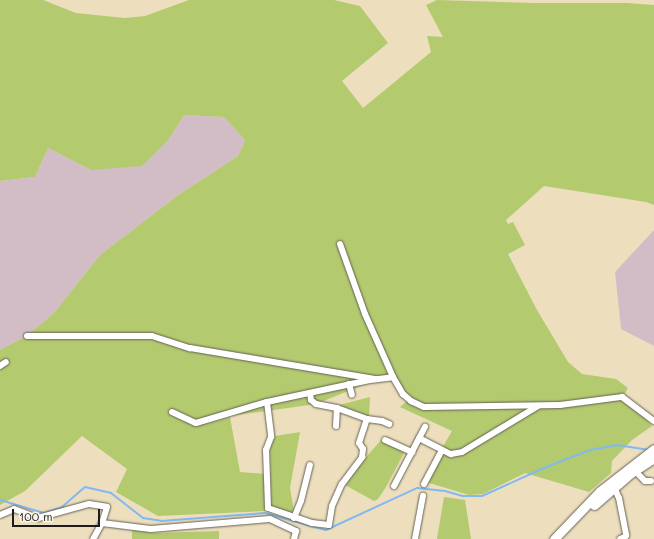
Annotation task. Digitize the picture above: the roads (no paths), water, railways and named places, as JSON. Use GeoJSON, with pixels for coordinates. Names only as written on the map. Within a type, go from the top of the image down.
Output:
{"type":"FeatureCollection","features":[{"type":"Feature","properties":{"kind":"highway"},"geometry":{"type":"LineString","coordinates":[[562,539],[594,505],[635,470],[652,453]]}},
{"type":"Feature","properties":{"kind":"highway"},"geometry":{"type":"LineString","coordinates":[[554,539],[600,491],[652,453]]}},
{"type":"Feature","properties":{"kind":"street"},"geometry":{"type":"LineString","coordinates":[[340,244],[364,314],[403,394],[411,402],[424,407],[560,405],[622,397],[654,421]]}},
{"type":"Feature","properties":{"kind":"street"},"geometry":{"type":"LineString","coordinates":[[27,336],[152,336],[190,348],[376,379]]}},
{"type":"Feature","properties":{"kind":"street"},"geometry":{"type":"LineString","coordinates":[[0,366],[6,362]]}},
{"type":"Feature","properties":{"kind":"street"},"geometry":{"type":"LineString","coordinates":[[172,412],[196,423],[266,402],[349,384],[394,377]]}},
{"type":"Feature","properties":{"kind":"street"},"geometry":{"type":"LineString","coordinates":[[349,384],[352,395]]}},
{"type":"Feature","properties":{"kind":"street"},"geometry":{"type":"LineString","coordinates":[[310,393],[311,400],[316,404],[337,408],[367,419],[382,421],[389,424]]}},
{"type":"Feature","properties":{"kind":"street"},"geometry":{"type":"LineString","coordinates":[[266,402],[271,437],[266,450],[268,508],[312,523],[329,525],[332,506],[342,484],[362,457],[363,448],[359,443],[367,419]]}},
{"type":"Feature","properties":{"kind":"street"},"geometry":{"type":"LineString","coordinates":[[419,438],[451,454],[462,452],[540,405]]}},
{"type":"Feature","properties":{"kind":"street"},"geometry":{"type":"LineString","coordinates":[[336,426],[337,408]]}},
{"type":"Feature","properties":{"kind":"street"},"geometry":{"type":"LineString","coordinates":[[394,486],[425,426]]}},
{"type":"Feature","properties":{"kind":"street"},"geometry":{"type":"LineString","coordinates":[[385,440],[412,452]]}},
{"type":"Feature","properties":{"kind":"street"},"geometry":{"type":"LineString","coordinates":[[424,484],[442,450]]}},
{"type":"Feature","properties":{"kind":"street"},"geometry":{"type":"LineString","coordinates":[[294,518],[302,501],[310,465]]}},
{"type":"Feature","properties":{"kind":"street"},"geometry":{"type":"LineString","coordinates":[[635,470],[645,481],[651,481]]}},
{"type":"Feature","properties":{"kind":"street"},"geometry":{"type":"LineString","coordinates":[[614,487],[619,498],[626,535],[620,539]]}},
{"type":"Feature","properties":{"kind":"street"},"geometry":{"type":"LineString","coordinates":[[415,539],[423,496]]}},
{"type":"Feature","properties":{"kind":"street"},"geometry":{"type":"LineString","coordinates":[[0,515],[14,509],[38,518],[89,504],[107,507],[102,523],[93,539]]}},
{"type":"Feature","properties":{"kind":"street"},"geometry":{"type":"LineString","coordinates":[[102,523],[152,529],[270,519],[296,531],[294,539]]}},
{"type":"Feature","properties":{"kind":"waterway"},"geometry":{"type":"LineString","coordinates":[[0,500],[44,513],[62,507],[85,487],[111,493],[143,518],[161,521],[265,513],[326,530],[417,488],[445,491],[463,496],[482,496],[544,468],[590,450],[617,445],[648,450]]}}]}
